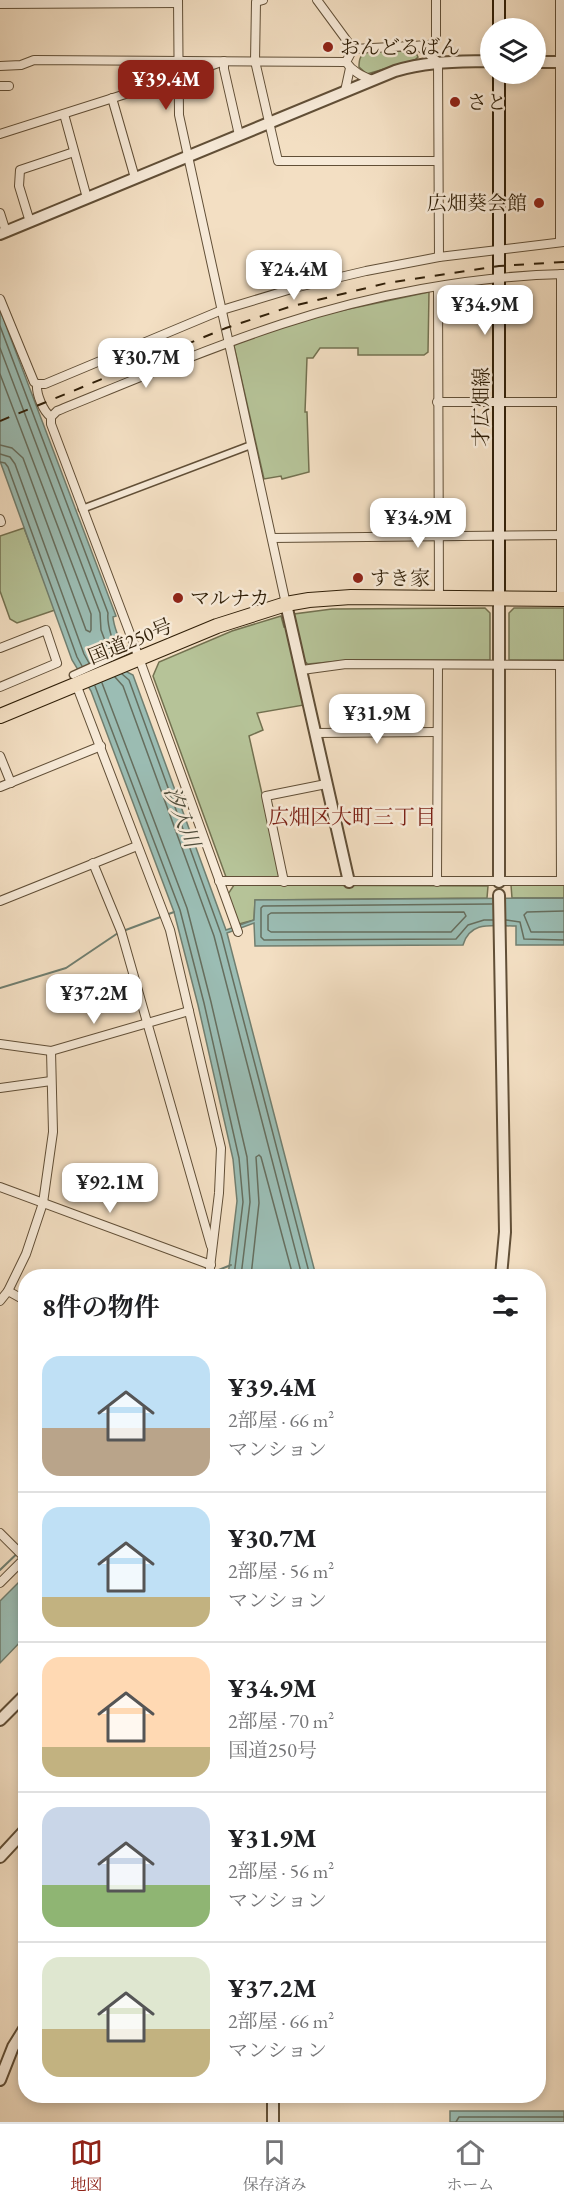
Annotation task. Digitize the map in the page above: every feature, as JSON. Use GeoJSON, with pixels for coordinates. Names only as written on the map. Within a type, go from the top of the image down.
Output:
{"type":"FeatureCollection","features":[{"type":"Feature","properties":{"kind":"highway","name":"国道250号"},"geometry":{"type":"LineString","coordinates":[[0,716],[137,653],[286,604],[351,597],[562,599]]}},
{"type":"Feature","properties":{"kind":"street"},"geometry":{"type":"LineString","coordinates":[[263,0],[256,2],[255,61],[278,161],[438,161]]}},
{"type":"Feature","properties":{"kind":"street"},"geometry":{"type":"LineString","coordinates":[[317,0],[353,49]]}},
{"type":"Feature","properties":{"kind":"street"},"geometry":{"type":"LineString","coordinates":[[353,49],[430,45],[436,40],[436,0]]}},
{"type":"Feature","properties":{"kind":"street"},"geometry":{"type":"LineString","coordinates":[[499,0],[499,18]]}},
{"type":"Feature","properties":{"kind":"street"},"geometry":{"type":"LineString","coordinates":[[0,299],[34,382],[45,384],[222,310],[298,287],[439,257],[562,242],[560,0]]}},
{"type":"Feature","properties":{"kind":"street"},"geometry":{"type":"LineString","coordinates":[[0,4],[178,2],[179,115],[349,882]]}},
{"type":"Feature","properties":{"kind":"street"},"geometry":{"type":"LineString","coordinates":[[419,46],[438,62],[439,257]]}},
{"type":"Feature","properties":{"kind":"street"},"geometry":{"type":"LineString","coordinates":[[345,91],[348,65],[353,49]]}},
{"type":"Feature","properties":{"kind":"street"},"geometry":{"type":"LineString","coordinates":[[0,66],[21,65],[34,60],[255,61],[348,65],[361,76],[372,80]]}},
{"type":"Feature","properties":{"kind":"street"},"geometry":{"type":"LineString","coordinates":[[0,134],[224,61]]}},
{"type":"Feature","properties":{"kind":"street"},"geometry":{"type":"LineString","coordinates":[[224,61],[239,135]]}},
{"type":"Feature","properties":{"kind":"street"},"geometry":{"type":"LineString","coordinates":[[0,213],[3,233],[372,80],[416,65],[438,62],[480,62]]}},
{"type":"Feature","properties":{"kind":"street"},"geometry":{"type":"LineString","coordinates":[[546,62],[562,62]]}},
{"type":"Feature","properties":{"kind":"street","name":"才広畑線"},"geometry":{"type":"LineString","coordinates":[[499,84],[499,882]]}},
{"type":"Feature","properties":{"kind":"street"},"geometry":{"type":"LineString","coordinates":[[112,98],[135,178]]}},
{"type":"Feature","properties":{"kind":"street"},"geometry":{"type":"LineString","coordinates":[[64,114],[87,198]]}},
{"type":"Feature","properties":{"kind":"street"},"geometry":{"type":"LineString","coordinates":[[30,222],[19,186],[20,170],[74,152]]}},
{"type":"Feature","properties":{"kind":"street"},"geometry":{"type":"LineString","coordinates":[[237,928],[51,424],[51,417],[57,411],[229,342],[340,307],[391,295],[499,278],[562,274],[562,599]]}},
{"type":"Feature","properties":{"kind":"street"},"geometry":{"type":"LineString","coordinates":[[438,288],[439,598]]}},
{"type":"Feature","properties":{"kind":"street"},"geometry":{"type":"LineString","coordinates":[[37,384],[36,390],[47,415],[51,417]]}},
{"type":"Feature","properties":{"kind":"street"},"geometry":{"type":"LineString","coordinates":[[437,402],[562,402]]}},
{"type":"Feature","properties":{"kind":"street"},"geometry":{"type":"LineString","coordinates":[[82,509],[251,445]]}},
{"type":"Feature","properties":{"kind":"street"},"geometry":{"type":"LineString","coordinates":[[272,538],[562,535]]}},
{"type":"Feature","properties":{"kind":"street"},"geometry":{"type":"LineString","coordinates":[[0,647],[46,630],[57,663],[0,687]]}},
{"type":"Feature","properties":{"kind":"street"},"geometry":{"type":"LineString","coordinates":[[219,881],[562,881],[562,665],[346,664],[302,670]]}},
{"type":"Feature","properties":{"kind":"street"},"geometry":{"type":"LineString","coordinates":[[437,882],[438,665]]}},
{"type":"Feature","properties":{"kind":"street"},"geometry":{"type":"LineString","coordinates":[[74,680],[170,930],[221,1148],[219,1192],[210,1269]]}},
{"type":"Feature","properties":{"kind":"street"},"geometry":{"type":"LineString","coordinates":[[316,733],[437,732]]}},
{"type":"Feature","properties":{"kind":"street"},"geometry":{"type":"LineString","coordinates":[[0,787],[101,746]]}},
{"type":"Feature","properties":{"kind":"street"},"geometry":{"type":"LineString","coordinates":[[0,756],[11,783]]}},
{"type":"Feature","properties":{"kind":"street"},"geometry":{"type":"LineString","coordinates":[[284,882],[266,796],[326,784]]}},
{"type":"Feature","properties":{"kind":"street"},"geometry":{"type":"LineString","coordinates":[[0,901],[137,846]]}},
{"type":"Feature","properties":{"kind":"street"},"geometry":{"type":"LineString","coordinates":[[93,863],[121,931],[213,1251]]}},
{"type":"Feature","properties":{"kind":"street"},"geometry":{"type":"LineString","coordinates":[[499,882],[505,1232],[502,1269]]}},
{"type":"Feature","properties":{"kind":"street"},"geometry":{"type":"LineString","coordinates":[[0,1044],[51,1051],[189,1011]]}},
{"type":"Feature","properties":{"kind":"street"},"geometry":{"type":"LineString","coordinates":[[19,1269],[43,1203],[53,1132],[51,1051]]}},
{"type":"Feature","properties":{"kind":"street"},"geometry":{"type":"LineString","coordinates":[[0,1088],[51,1081]]}},
{"type":"Feature","properties":{"kind":"street"},"geometry":{"type":"LineString","coordinates":[[0,1187],[211,1265]]}},
{"type":"Feature","properties":{"kind":"street"},"geometry":{"type":"LineString","coordinates":[[0,1301],[8,1291],[18,1270]]}},
{"type":"Feature","properties":{"kind":"street"},"geometry":{"type":"LineString","coordinates":[[8,1291],[18,1297]]}},
{"type":"Feature","properties":{"kind":"street"},"geometry":{"type":"LineString","coordinates":[[0,1533],[18,1551]]}},
{"type":"Feature","properties":{"kind":"street"},"geometry":{"type":"LineString","coordinates":[[0,1583],[18,1565]]}},
{"type":"Feature","properties":{"kind":"street"},"geometry":{"type":"LineString","coordinates":[[0,1720],[18,1702]]}},
{"type":"Feature","properties":{"kind":"street"},"geometry":{"type":"LineString","coordinates":[[0,1857],[18,1838]]}},
{"type":"Feature","properties":{"kind":"street"},"geometry":{"type":"LineString","coordinates":[[0,2080],[18,2039]]}},
{"type":"Feature","properties":{"kind":"street"},"geometry":{"type":"LineString","coordinates":[[273,2103],[273,2122]]}},
{"type":"Feature","properties":{"kind":"green space"},"geometry":{"type":"Polygon","coordinates":[[[368,51],[415,51],[418,57],[415,60],[367,74],[359,67],[359,64],[360,57],[368,51]]]}},
{"type":"Feature","properties":{"kind":"green space"},"geometry":{"type":"Polygon","coordinates":[[[429,292],[428,352],[424,355],[358,355],[358,348],[320,348],[313,358],[307,358],[305,412],[307,412],[309,472],[282,479],[281,476],[264,479],[234,346],[236,342],[330,313],[429,292]]]}},
{"type":"Feature","properties":{"kind":"green space"},"geometry":{"type":"Polygon","coordinates":[[[24,528],[55,610],[17,623],[10,619],[0,591],[0,536],[24,528]]]}},
{"type":"Feature","properties":{"kind":"green space"},"geometry":{"type":"Polygon","coordinates":[[[485,608],[490,613],[490,660],[352,660],[308,664],[304,661],[294,614],[332,609],[485,608]]]}},
{"type":"Feature","properties":{"kind":"green space"},"geometry":{"type":"Polygon","coordinates":[[[514,608],[564,608],[564,660],[509,660],[509,613],[514,608]]]}},
{"type":"Feature","properties":{"kind":"green space"},"geometry":{"type":"Polygon","coordinates":[[[281,616],[284,627],[287,626],[304,705],[257,713],[263,730],[249,736],[281,878],[226,877],[153,676],[159,662],[232,631],[281,616]]]}},
{"type":"Feature","properties":{"kind":"green space"},"geometry":{"type":"Polygon","coordinates":[[[234,885],[488,886],[487,898],[255,900],[254,920],[239,924],[228,894],[234,885]]]}},
{"type":"Feature","properties":{"kind":"green space"},"geometry":{"type":"Polygon","coordinates":[[[511,885],[564,885],[564,898],[512,898],[511,885]]]}},
{"type":"Feature","properties":{"kind":"water","name":"汐入川"},"geometry":{"type":"Polygon","coordinates":[[[0,310],[116,616],[113,617],[120,645],[119,654],[127,672],[133,675],[226,930],[254,920],[255,900],[564,898],[564,945],[516,945],[516,926],[491,925],[471,931],[463,945],[255,946],[254,923],[227,933],[314,1269],[229,1269],[237,1201],[233,1159],[174,912],[91,691],[72,660],[0,461],[0,310]]]}},
{"type":"Feature","properties":{"kind":"water"},"geometry":{"type":"Polygon","coordinates":[[[18,1583],[18,1644],[0,1663],[0,1601],[18,1583]]]}},
{"type":"Feature","properties":{"kind":"water"},"geometry":{"type":"Polygon","coordinates":[[[450,2111],[564,2111],[564,2122],[450,2122],[450,2111]]]}},
{"type":"Feature","properties":{"kind":"waterway"},"geometry":{"type":"LineString","coordinates":[[123,931],[174,912]]}},
{"type":"Feature","properties":{"kind":"waterway"},"geometry":{"type":"LineString","coordinates":[[0,988],[66,968],[118,933]]}},
{"type":"Feature","properties":{"kind":"waterway"},"geometry":{"type":"LineString","coordinates":[[221,1269],[231,1265]]}},
{"type":"Feature","properties":{"kind":"waterway"},"geometry":{"type":"LineString","coordinates":[[0,1570],[18,1553]]}},
{"type":"Feature","properties":{"kind":"railway"},"geometry":{"type":"LineString","coordinates":[[0,421],[226,328],[289,307],[387,283],[499,266],[564,262]]}},
{"type":"Feature","properties":{"kind":"place","name":"おんどるばん"},"geometry":{"type":"Point","coordinates":[328,47]}},
{"type":"Feature","properties":{"kind":"place","name":"さと"},"geometry":{"type":"Point","coordinates":[455,102]}},
{"type":"Feature","properties":{"kind":"place","name":"広畑葵会館"},"geometry":{"type":"Point","coordinates":[539,203]}},
{"type":"Feature","properties":{"kind":"place","name":"すき家"},"geometry":{"type":"Point","coordinates":[358,578]}},
{"type":"Feature","properties":{"kind":"place","name":"マルナカ"},"geometry":{"type":"Point","coordinates":[178,598]}},
{"type":"Feature","properties":{"kind":"district","name":"広畑区大町三丁目"},"geometry":{"type":"Point","coordinates":[352,817]}}]}
